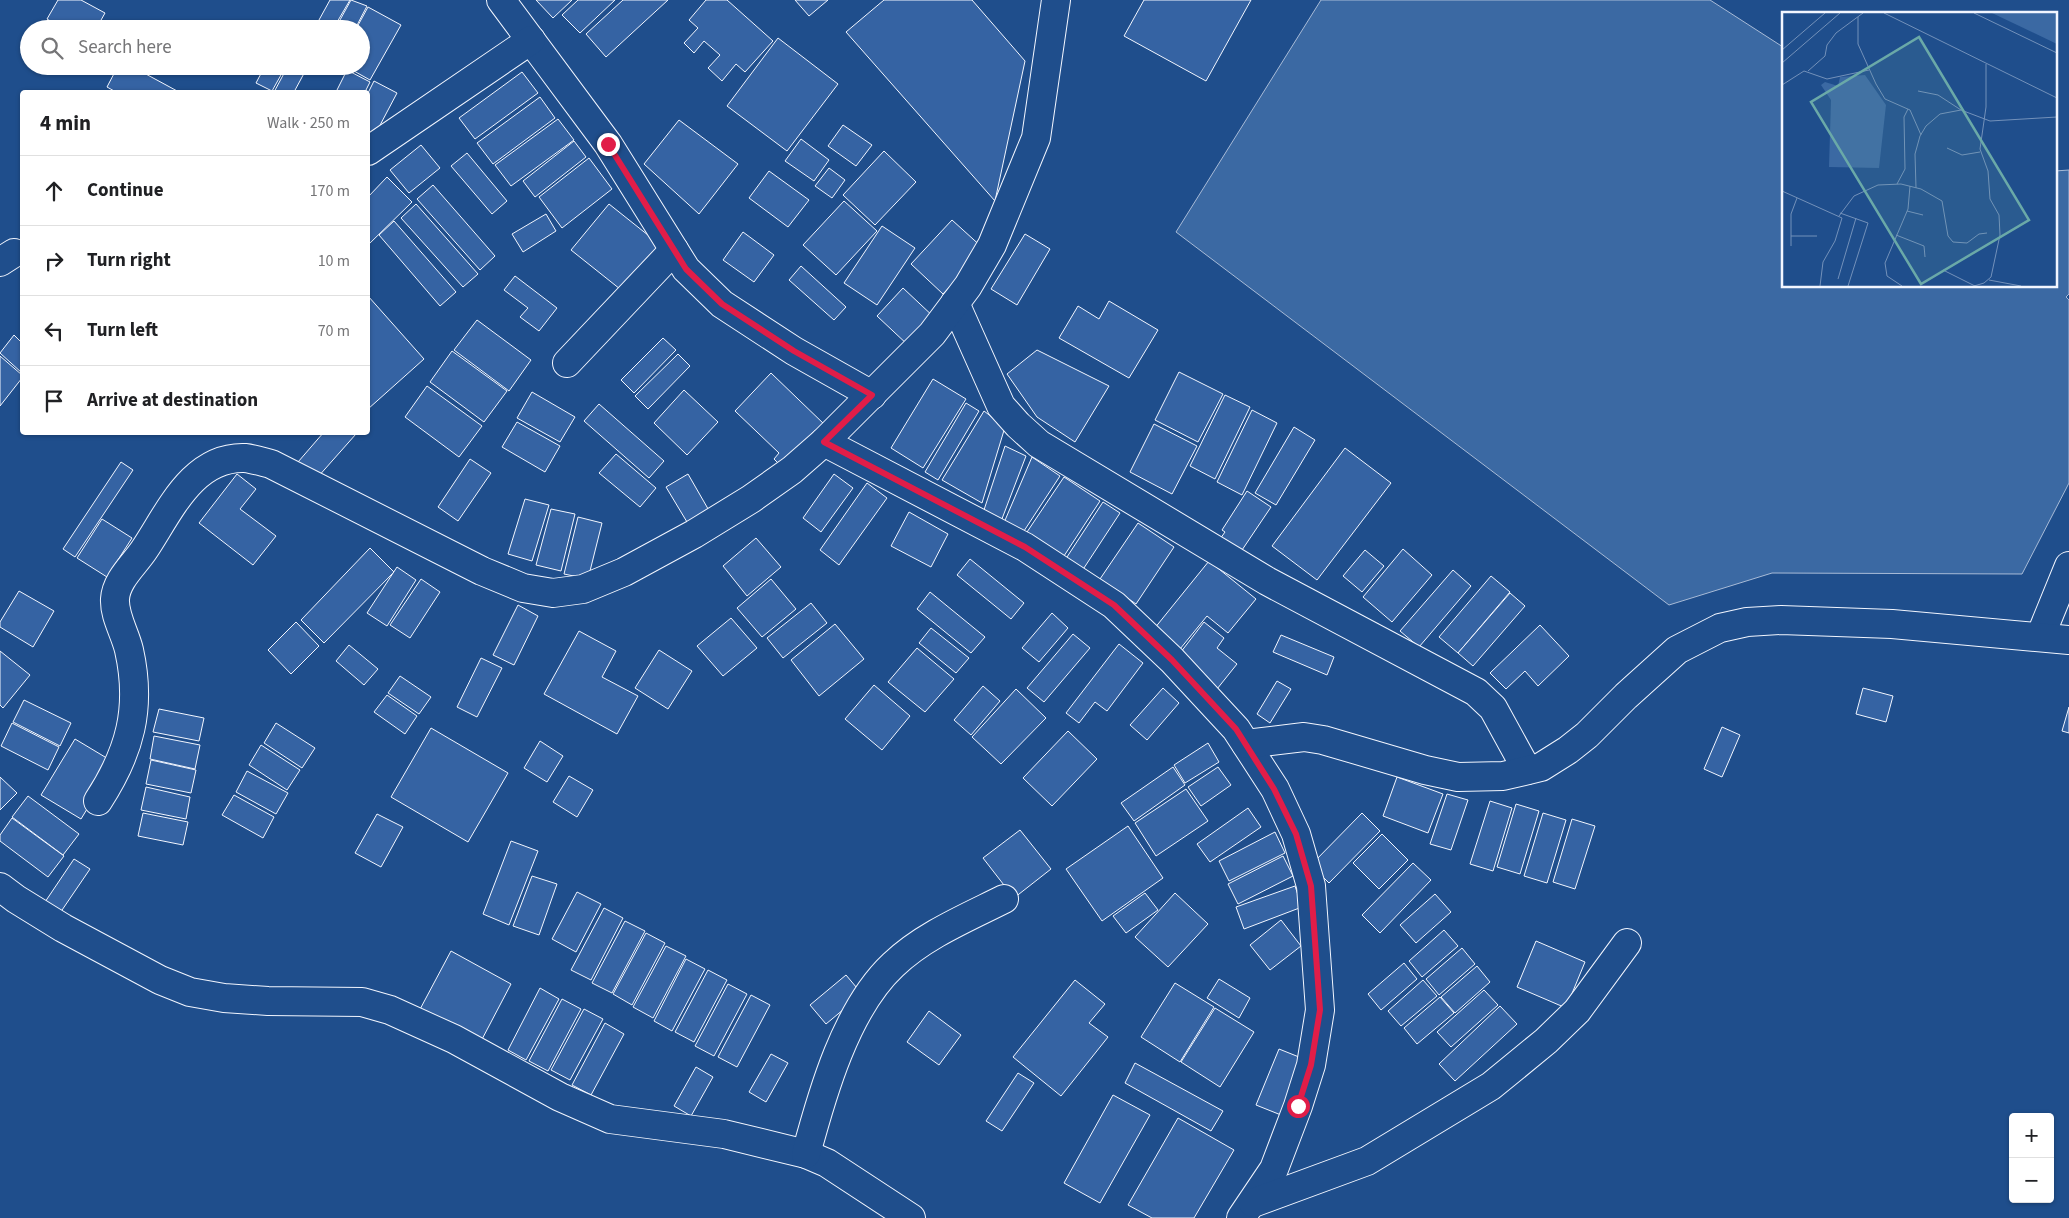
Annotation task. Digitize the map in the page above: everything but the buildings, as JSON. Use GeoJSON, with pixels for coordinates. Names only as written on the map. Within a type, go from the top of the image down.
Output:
{"type":"FeatureCollection","features":[{"type":"Feature","properties":{"kind":"street"},"geometry":{"type":"LineString","coordinates":[[501,0],[608,144],[686,269],[722,304],[794,351],[872,395]]}},
{"type":"Feature","properties":{"kind":"street"},"geometry":{"type":"LineString","coordinates":[[98,801],[124,755],[130,733],[133,666],[116,610],[115,598],[118,585],[157,531],[178,496],[197,475],[224,461],[246,458],[271,464],[482,571],[523,588],[553,593],[583,588],[624,572],[694,534],[751,499],[792,470],[824,442],[932,334],[955,303],[992,245],[1036,138],[1056,0]]}},
{"type":"Feature","properties":{"kind":"street"},"geometry":{"type":"LineString","coordinates":[[370,150],[531,40]]}},
{"type":"Feature","properties":{"kind":"street"},"geometry":{"type":"LineString","coordinates":[[567,363],[674,250]]}},
{"type":"Feature","properties":{"kind":"street"},"geometry":{"type":"LineString","coordinates":[[955,303],[1001,406],[1039,444],[1266,581],[1476,692],[1493,708],[1527,770]]}},
{"type":"Feature","properties":{"kind":"street"},"geometry":{"type":"LineString","coordinates":[[824,442],[1025,547],[1114,605],[1172,660],[1236,729],[1274,789],[1296,834],[1311,886],[1320,1010],[1311,1065],[1298,1106],[1274,1169],[1247,1210]]}},
{"type":"Feature","properties":{"kind":"street"},"geometry":{"type":"LineString","coordinates":[[2040,637],[2069,566]]}},
{"type":"Feature","properties":{"kind":"street"},"geometry":{"type":"LineString","coordinates":[[1246,744],[1304,737],[1323,740],[1425,770],[1458,777],[1503,776],[1541,767],[1568,750],[1677,650],[1720,628],[1747,622],[1781,620],[1892,624],[2069,640]]}},
{"type":"Feature","properties":{"kind":"street"},"geometry":{"type":"LineString","coordinates":[[0,887],[63,928],[160,980],[190,992],[224,998],[268,1001],[362,1002],[390,1010],[454,1039],[560,1097],[610,1118],[724,1134],[806,1154],[827,1163],[911,1218]]}},
{"type":"Feature","properties":{"kind":"street"},"geometry":{"type":"LineString","coordinates":[[806,1154],[833,1064],[857,1015],[875,986],[892,966],[913,949],[1004,899]]}},
{"type":"Feature","properties":{"kind":"street"},"geometry":{"type":"LineString","coordinates":[[1247,1210],[1368,1161],[1492,1086],[1546,1041],[1577,1011],[1627,943]]}},
{"type":"Feature","properties":{"kind":"water"},"geometry":{"type":"Polygon","coordinates":[[[1321,0],[1710,0],[1782,46],[1782,288],[2056,288],[2056,171],[2069,170],[2069,294],[2066,297],[2069,300],[2069,483],[2022,574],[1772,573],[1669,605],[1176,232],[1321,0]]]}},
{"type":"Feature","properties":{"kind":"route"},"geometry":{"type":"LineString","coordinates":[[608,144],[686,269],[722,304],[794,351],[872,395],[824,442],[1025,547],[1114,605],[1172,660],[1236,729],[1274,789],[1296,834],[1311,886],[1320,1010],[1311,1065],[1298,1106]]}}]}
